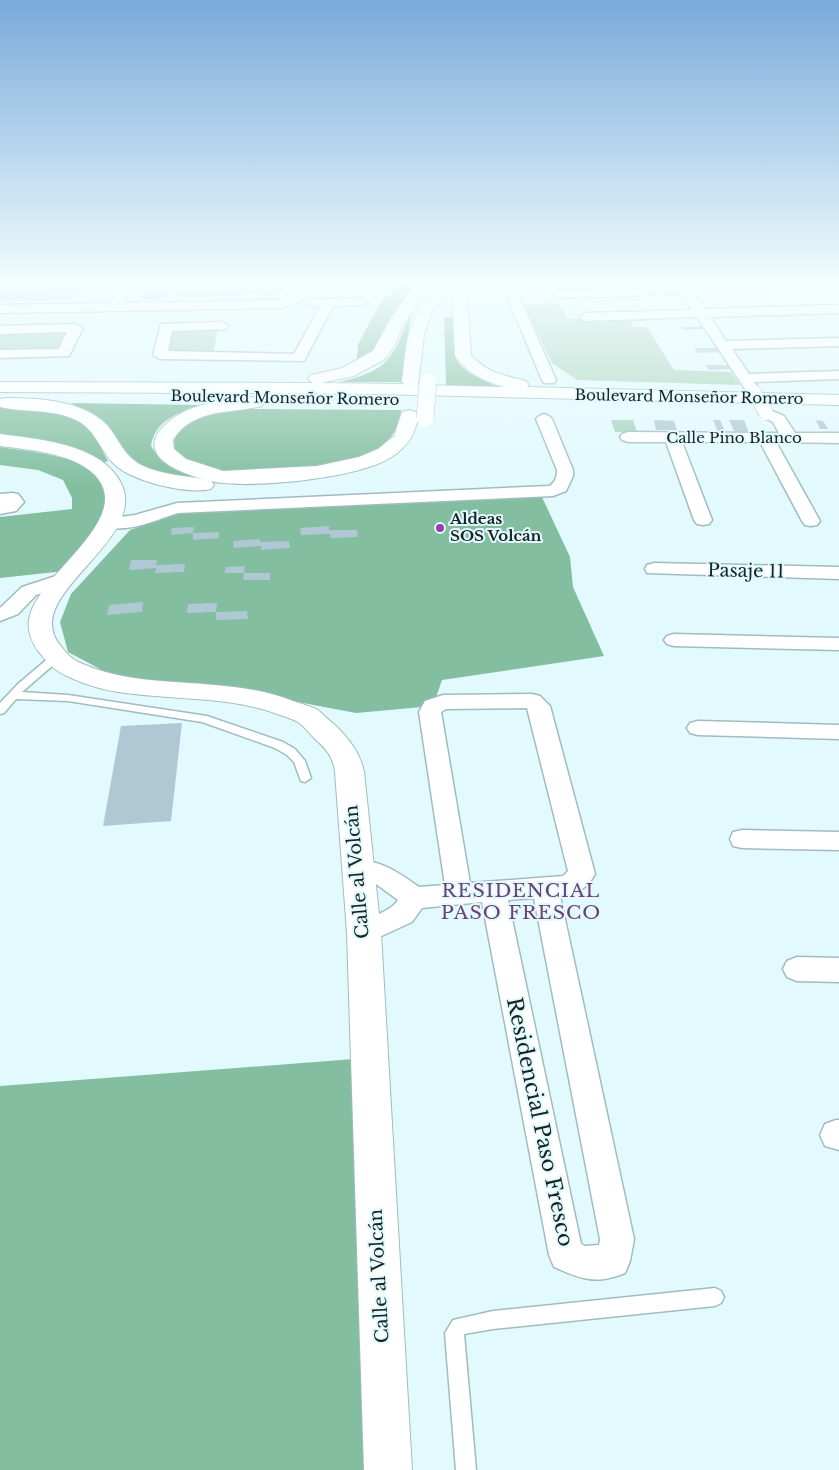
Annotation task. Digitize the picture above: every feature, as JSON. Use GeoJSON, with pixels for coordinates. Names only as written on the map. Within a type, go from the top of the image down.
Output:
{"type":"FeatureCollection","features":[{"type":"Feature","properties":{"kind":"main road"},"geometry":{"type":"LineString","coordinates":[[102,386],[319,379],[348,372],[379,356],[383,351]]}},
{"type":"Feature","properties":{"kind":"main road"},"geometry":{"type":"LineString","coordinates":[[0,404],[44,406],[83,417],[100,430],[114,453],[126,464],[160,478],[207,485],[244,485],[329,479],[372,471],[401,457],[417,444],[424,432],[417,417],[423,376],[419,351]]}},
{"type":"Feature","properties":{"kind":"main road"},"geometry":{"type":"LineString","coordinates":[[462,351],[472,367],[516,384],[648,397]]}},
{"type":"Feature","properties":{"kind":"main road","name":"Boulevard Monseñor Romero"},"geometry":{"type":"LineString","coordinates":[[0,386],[376,389],[648,397],[839,400]]}},
{"type":"Feature","properties":{"kind":"main road","name":"Boulevard Monseñor Romero"},"geometry":{"type":"LineString","coordinates":[[0,396],[347,398],[839,408]]}},
{"type":"Feature","properties":{"kind":"main road"},"geometry":{"type":"LineString","coordinates":[[347,398],[239,403],[220,406],[200,412],[177,424],[165,436],[164,447],[176,462],[184,467],[211,475],[241,476],[327,471],[374,458],[400,441],[407,428],[417,417]]}},
{"type":"Feature","properties":{"kind":"main road"},"geometry":{"type":"LineString","coordinates":[[0,440],[59,450],[97,466],[105,472],[113,484],[117,498],[118,504],[111,523]]}},
{"type":"Feature","properties":{"kind":"main road","name":"Calle al Volcán"},"geometry":{"type":"LineString","coordinates":[[111,523],[62,580],[44,609],[41,625],[44,641],[55,658],[73,671],[99,680],[247,695],[283,704],[315,720],[332,735],[346,758],[364,933],[388,1470]]}},
{"type":"Feature","properties":{"kind":"street"},"geometry":{"type":"LineString","coordinates":[[0,354],[64,353],[65,351]]}},
{"type":"Feature","properties":{"kind":"street"},"geometry":{"type":"LineString","coordinates":[[161,351],[160,355],[299,358],[303,351]]}},
{"type":"Feature","properties":{"kind":"street"},"geometry":{"type":"LineString","coordinates":[[217,356],[218,351]]}},
{"type":"Feature","properties":{"kind":"street"},"geometry":{"type":"LineString","coordinates":[[536,351],[548,380]]}},
{"type":"Feature","properties":{"kind":"street"},"geometry":{"type":"LineString","coordinates":[[726,351],[767,414],[764,420],[777,438],[811,522]]}},
{"type":"Feature","properties":{"kind":"street"},"geometry":{"type":"LineString","coordinates":[[745,378],[839,375]]}},
{"type":"Feature","properties":{"kind":"street"},"geometry":{"type":"LineString","coordinates":[[111,523],[137,520],[185,508],[553,491],[560,487],[565,476],[565,470],[544,419]]}},
{"type":"Feature","properties":{"kind":"street","name":"Calle Pino Blanco"},"geometry":{"type":"LineString","coordinates":[[628,437],[839,438]]}},
{"type":"Feature","properties":{"kind":"street"},"geometry":{"type":"LineString","coordinates":[[672,437],[703,520]]}},
{"type":"Feature","properties":{"kind":"street"},"geometry":{"type":"LineString","coordinates":[[0,499],[12,498],[16,502],[10,507],[0,509]]}},
{"type":"Feature","properties":{"kind":"street","name":"Pasaje 11"},"geometry":{"type":"LineString","coordinates":[[654,570],[839,573]]}},
{"type":"Feature","properties":{"kind":"street"},"geometry":{"type":"LineString","coordinates":[[0,615],[11,610],[29,591],[62,580]]}},
{"type":"Feature","properties":{"kind":"street"},"geometry":{"type":"LineString","coordinates":[[674,640],[839,644]]}},
{"type":"Feature","properties":{"kind":"street"},"geometry":{"type":"LineString","coordinates":[[359,870],[384,876],[402,887],[414,898],[570,885],[582,874],[539,706],[532,701],[443,702],[433,706],[430,712],[459,894]]}},
{"type":"Feature","properties":{"kind":"street"},"geometry":{"type":"LineString","coordinates":[[698,728],[839,732]]}},
{"type":"Feature","properties":{"kind":"street"},"geometry":{"type":"LineString","coordinates":[[742,839],[839,841]]}},
{"type":"Feature","properties":{"kind":"street","name":"Residencial Paso Fresco"},"geometry":{"type":"LineString","coordinates":[[493,891],[566,1255],[584,1263],[613,1261],[617,1239],[545,887]]}},
{"type":"Feature","properties":{"kind":"street"},"geometry":{"type":"LineString","coordinates":[[364,933],[403,915],[414,898]]}},
{"type":"Feature","properties":{"kind":"street"},"geometry":{"type":"LineString","coordinates":[[797,969],[839,970]]}},
{"type":"Feature","properties":{"kind":"lane"},"geometry":{"type":"LineString","coordinates":[[0,710],[13,695],[55,658]]}},
{"type":"Feature","properties":{"kind":"lane"},"geometry":{"type":"LineString","coordinates":[[13,695],[68,698],[203,719],[279,745],[291,752],[299,761],[305,778]]}},
{"type":"Feature","properties":{"kind":"lane"},"geometry":{"type":"LineString","coordinates":[[466,1470],[454,1333],[459,1326],[493,1320],[715,1297]]}},
{"type":"Feature","properties":{"kind":"green space"},"geometry":{"type":"Polygon","coordinates":[[[167,351],[214,351],[213,354],[167,351]]]}},
{"type":"Feature","properties":{"kind":"green space"},"geometry":{"type":"Polygon","coordinates":[[[358,351],[374,351],[370,356],[352,364],[357,358],[358,351]]]}},
{"type":"Feature","properties":{"kind":"green space"},"geometry":{"type":"Polygon","coordinates":[[[394,351],[406,351],[402,382],[340,382],[368,373],[383,364],[394,351]]]}},
{"type":"Feature","properties":{"kind":"green space"},"geometry":{"type":"Polygon","coordinates":[[[445,351],[455,351],[460,365],[472,374],[498,387],[446,385],[445,351]]]}},
{"type":"Feature","properties":{"kind":"green space"},"geometry":{"type":"Polygon","coordinates":[[[546,351],[662,351],[674,370],[731,372],[740,385],[577,380],[552,363],[546,351]]]}},
{"type":"Feature","properties":{"kind":"green space"},"geometry":{"type":"Polygon","coordinates":[[[71,403],[199,405],[175,415],[162,424],[153,437],[151,446],[161,460],[172,468],[202,479],[165,476],[138,465],[119,453],[102,421],[71,403]]]}},
{"type":"Feature","properties":{"kind":"green space"},"geometry":{"type":"Polygon","coordinates":[[[0,407],[55,412],[66,414],[83,422],[91,430],[108,461],[102,463],[0,438],[0,407]]]}},
{"type":"Feature","properties":{"kind":"green space"},"geometry":{"type":"Polygon","coordinates":[[[233,409],[401,410],[396,429],[385,443],[370,453],[331,465],[273,471],[220,472],[198,468],[177,452],[174,443],[179,432],[184,427],[207,414],[233,409]]]}},
{"type":"Feature","properties":{"kind":"green space"},"geometry":{"type":"Polygon","coordinates":[[[611,420],[633,420],[637,432],[615,432],[611,420]]]}},
{"type":"Feature","properties":{"kind":"green space"},"geometry":{"type":"Polygon","coordinates":[[[0,447],[61,457],[96,470],[112,506],[65,571],[0,578],[0,517],[72,509],[72,498],[63,480],[38,470],[0,465],[0,447]]]}},
{"type":"Feature","properties":{"kind":"green space"},"geometry":{"type":"Polygon","coordinates":[[[541,495],[570,557],[573,587],[604,656],[442,680],[433,706],[356,713],[208,685],[115,677],[68,652],[60,622],[71,594],[130,530],[187,510],[541,495]]]}},
{"type":"Feature","properties":{"kind":"green space"},"geometry":{"type":"Polygon","coordinates":[[[354,1059],[380,1470],[0,1470],[0,1086],[354,1059]]]}},
{"type":"Feature","properties":{"kind":"building"},"geometry":{"type":"Polygon","coordinates":[[[696,351],[722,352],[697,353],[696,351]]]}},
{"type":"Feature","properties":{"kind":"building"},"geometry":{"type":"Polygon","coordinates":[[[706,365],[733,365],[736,369],[709,370],[706,365]]]}},
{"type":"Feature","properties":{"kind":"building"},"geometry":{"type":"Polygon","coordinates":[[[654,420],[674,421],[677,430],[656,430],[654,420]]]}},
{"type":"Feature","properties":{"kind":"building"},"geometry":{"type":"Polygon","coordinates":[[[713,420],[720,420],[726,434],[719,434],[713,420]]]}},
{"type":"Feature","properties":{"kind":"building"},"geometry":{"type":"Polygon","coordinates":[[[729,420],[744,420],[750,435],[736,435],[729,420]]]}},
{"type":"Feature","properties":{"kind":"building"},"geometry":{"type":"Polygon","coordinates":[[[816,420],[823,421],[828,429],[820,429],[816,420]]]}},
{"type":"Feature","properties":{"kind":"building"},"geometry":{"type":"Polygon","coordinates":[[[329,526],[329,530],[357,530],[358,537],[331,538],[330,534],[301,535],[300,528],[329,526]]]}},
{"type":"Feature","properties":{"kind":"building"},"geometry":{"type":"Polygon","coordinates":[[[194,527],[193,533],[171,535],[172,528],[194,527]]]}},
{"type":"Feature","properties":{"kind":"building"},"geometry":{"type":"Polygon","coordinates":[[[219,532],[219,538],[193,540],[193,533],[219,532]]]}},
{"type":"Feature","properties":{"kind":"building"},"geometry":{"type":"Polygon","coordinates":[[[260,539],[260,542],[289,541],[290,548],[261,550],[261,546],[234,548],[233,541],[260,539]]]}},
{"type":"Feature","properties":{"kind":"building"},"geometry":{"type":"Polygon","coordinates":[[[131,560],[157,560],[156,565],[185,564],[184,572],[155,573],[156,568],[129,570],[131,560]]]}},
{"type":"Feature","properties":{"kind":"building"},"geometry":{"type":"Polygon","coordinates":[[[245,566],[244,573],[224,573],[226,567],[245,566]]]}},
{"type":"Feature","properties":{"kind":"building"},"geometry":{"type":"Polygon","coordinates":[[[244,573],[270,573],[270,580],[243,580],[244,573]]]}},
{"type":"Feature","properties":{"kind":"building"},"geometry":{"type":"Polygon","coordinates":[[[143,602],[142,612],[107,615],[109,605],[143,602]]]}},
{"type":"Feature","properties":{"kind":"building"},"geometry":{"type":"Polygon","coordinates":[[[217,603],[216,612],[187,613],[188,604],[217,603]]]}},
{"type":"Feature","properties":{"kind":"building"},"geometry":{"type":"Polygon","coordinates":[[[247,611],[248,619],[216,620],[216,612],[247,611]]]}},
{"type":"Feature","properties":{"kind":"building"},"geometry":{"type":"Polygon","coordinates":[[[182,723],[171,821],[103,826],[121,726],[182,723]]]}},
{"type":"Feature","properties":{"kind":"place","name":"Aldeas SOS Volcán"},"geometry":{"type":"Point","coordinates":[440,528]}},
{"type":"Feature","properties":{"kind":"district","name":"RESIDENCIAL PASO FRESCO"},"geometry":{"type":"Point","coordinates":[521,901]}}]}
